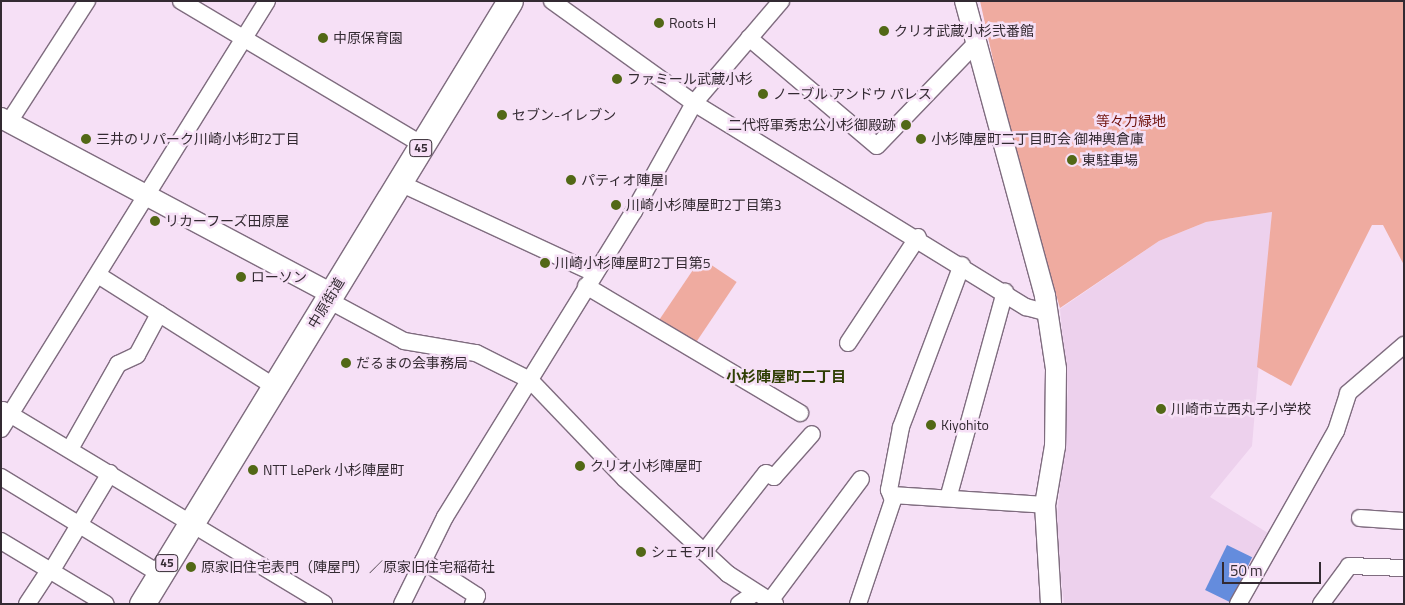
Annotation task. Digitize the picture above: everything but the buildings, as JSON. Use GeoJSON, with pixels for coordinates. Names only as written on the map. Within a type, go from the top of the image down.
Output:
{"type":"FeatureCollection","features":[{"type":"Feature","properties":{"kind":"main road","name":"中原街道"},"geometry":{"type":"LineString","coordinates":[[142,604],[510,1]]}},
{"type":"Feature","properties":{"kind":"street"},"geometry":{"type":"LineString","coordinates":[[87,1],[5,120],[148,196],[330,297],[404,341],[476,353],[530,380],[624,478],[704,552],[755,593],[772,602],[861,479]]}},
{"type":"Feature","properties":{"kind":"street"},"geometry":{"type":"LineString","coordinates":[[181,1],[245,42],[423,145]]}},
{"type":"Feature","properties":{"kind":"street"},"geometry":{"type":"LineString","coordinates":[[1,429],[6,412],[98,275],[245,42],[267,1]]}},
{"type":"Feature","properties":{"kind":"street"},"geometry":{"type":"LineString","coordinates":[[552,1],[694,103],[918,237],[1026,307],[1048,313]]}},
{"type":"Feature","properties":{"kind":"street"},"geometry":{"type":"LineString","coordinates":[[402,604],[423,561],[694,103],[781,1]]}},
{"type":"Feature","properties":{"kind":"street"},"geometry":{"type":"LineString","coordinates":[[965,1],[1048,313],[1056,388],[1055,446],[1044,505],[1051,604]]}},
{"type":"Feature","properties":{"kind":"street"},"geometry":{"type":"LineString","coordinates":[[749,38],[877,146],[977,42]]}},
{"type":"Feature","properties":{"kind":"street"},"geometry":{"type":"LineString","coordinates":[[400,183],[590,279],[800,413]]}},
{"type":"Feature","properties":{"kind":"street"},"geometry":{"type":"LineString","coordinates":[[848,343],[918,237]]}},
{"type":"Feature","properties":{"kind":"street"},"geometry":{"type":"LineString","coordinates":[[858,604],[892,495],[901,428],[962,265]]}},
{"type":"Feature","properties":{"kind":"street"},"geometry":{"type":"LineString","coordinates":[[98,275],[275,387]]}},
{"type":"Feature","properties":{"kind":"street"},"geometry":{"type":"LineString","coordinates":[[948,496],[1005,292]]}},
{"type":"Feature","properties":{"kind":"street"},"geometry":{"type":"LineString","coordinates":[[70,449],[118,364],[137,355],[159,314]]}},
{"type":"Feature","properties":{"kind":"street"},"geometry":{"type":"LineString","coordinates":[[1238,604],[1336,431],[1348,393],[1404,345]]}},
{"type":"Feature","properties":{"kind":"street"},"geometry":{"type":"LineString","coordinates":[[6,412],[324,604]]}},
{"type":"Feature","properties":{"kind":"street"},"geometry":{"type":"LineString","coordinates":[[704,552],[766,473],[774,477],[812,434]]}},
{"type":"Feature","properties":{"kind":"street"},"geometry":{"type":"LineString","coordinates":[[28,604],[110,474]]}},
{"type":"Feature","properties":{"kind":"street"},"geometry":{"type":"LineString","coordinates":[[1,477],[160,574]]}},
{"type":"Feature","properties":{"kind":"street"},"geometry":{"type":"LineString","coordinates":[[892,495],[948,496],[1044,505]]}},
{"type":"Feature","properties":{"kind":"street"},"geometry":{"type":"LineString","coordinates":[[1360,518],[1404,521]]}},
{"type":"Feature","properties":{"kind":"street"},"geometry":{"type":"LineString","coordinates":[[1,541],[106,604]]}},
{"type":"Feature","properties":{"kind":"street"},"geometry":{"type":"LineString","coordinates":[[423,561],[477,596],[472,604]]}},
{"type":"Feature","properties":{"kind":"street"},"geometry":{"type":"LineString","coordinates":[[1322,604],[1349,566],[1404,568]]}},
{"type":"Feature","properties":{"kind":"street"},"geometry":{"type":"LineString","coordinates":[[740,604],[755,593]]}},
{"type":"Feature","properties":{"kind":"shaded area","name":"川崎市立西丸子小学校"},"geometry":{"type":"Polygon","coordinates":[[[1272,212],[1252,446],[1210,497],[1268,533],[1236,604],[1064,604],[1056,532],[1068,391],[1060,309],[1159,241],[1206,222],[1272,212]]]}},
{"type":"Feature","properties":{"kind":"green space","name":"等々力緑地"},"geometry":{"type":"Polygon","coordinates":[[[980,1],[1404,1],[1404,265],[1383,225],[1372,225],[1291,386],[1257,367],[1272,212],[1206,222],[1159,241],[1060,308],[1010,136],[980,1]]]}},
{"type":"Feature","properties":{"kind":"green space"},"geometry":{"type":"Polygon","coordinates":[[[701,258],[737,282],[694,346],[658,322],[701,258]]]}},
{"type":"Feature","properties":{"kind":"water"},"geometry":{"type":"Polygon","coordinates":[[[1227,545],[1252,557],[1230,602],[1205,590],[1227,545]]]}},
{"type":"Feature","properties":{"kind":"place","name":"Roots H"},"geometry":{"type":"Point","coordinates":[659,23]}},
{"type":"Feature","properties":{"kind":"place","name":"クリオ武蔵小杉弐番館"},"geometry":{"type":"Point","coordinates":[884,31]}},
{"type":"Feature","properties":{"kind":"place","name":"中原保育園"},"geometry":{"type":"Point","coordinates":[323,38]}},
{"type":"Feature","properties":{"kind":"place","name":"ファミール武蔵小杉"},"geometry":{"type":"Point","coordinates":[617,79]}},
{"type":"Feature","properties":{"kind":"place","name":"ノーブル アンドウ パレス"},"geometry":{"type":"Point","coordinates":[763,94]}},
{"type":"Feature","properties":{"kind":"place","name":"セブン-イレブン"},"geometry":{"type":"Point","coordinates":[502,115]}},
{"type":"Feature","properties":{"kind":"place","name":"二代将軍秀忠公小杉御殿跡"},"geometry":{"type":"Point","coordinates":[906,125]}},
{"type":"Feature","properties":{"kind":"place","name":"三井のリパーク川崎小杉町2丁目"},"geometry":{"type":"Point","coordinates":[86,139]}},
{"type":"Feature","properties":{"kind":"place","name":"小杉陣屋町二丁目町会 御神輿倉庫"},"geometry":{"type":"Point","coordinates":[921,139]}},
{"type":"Feature","properties":{"kind":"place","name":"東駐車場"},"geometry":{"type":"Point","coordinates":[1072,160]}},
{"type":"Feature","properties":{"kind":"place","name":"パティオ陣屋I"},"geometry":{"type":"Point","coordinates":[571,180]}},
{"type":"Feature","properties":{"kind":"place","name":"川崎小杉陣屋町2丁目第3"},"geometry":{"type":"Point","coordinates":[616,205]}},
{"type":"Feature","properties":{"kind":"place","name":"リカーフーズ田原屋"},"geometry":{"type":"Point","coordinates":[155,221]}},
{"type":"Feature","properties":{"kind":"place","name":"川崎小杉陣屋町2丁目第5"},"geometry":{"type":"Point","coordinates":[545,263]}},
{"type":"Feature","properties":{"kind":"place","name":"ローソン"},"geometry":{"type":"Point","coordinates":[241,277]}},
{"type":"Feature","properties":{"kind":"place","name":"だるまの会事務局"},"geometry":{"type":"Point","coordinates":[346,363]}},
{"type":"Feature","properties":{"kind":"place","name":"川崎市立西丸子小学校"},"geometry":{"type":"Point","coordinates":[1161,409]}},
{"type":"Feature","properties":{"kind":"place","name":"Kiyohito"},"geometry":{"type":"Point","coordinates":[931,425]}},
{"type":"Feature","properties":{"kind":"place","name":"クリオ小杉陣屋町"},"geometry":{"type":"Point","coordinates":[580,466]}},
{"type":"Feature","properties":{"kind":"place","name":"NTT LePerk 小杉陣屋町"},"geometry":{"type":"Point","coordinates":[253,470]}},
{"type":"Feature","properties":{"kind":"place","name":"シェモアII"},"geometry":{"type":"Point","coordinates":[641,552]}},
{"type":"Feature","properties":{"kind":"place","name":"原家旧住宅表門（陣屋門）／原家旧住宅稲荷社"},"geometry":{"type":"Point","coordinates":[191,567]}},
{"type":"Feature","properties":{"kind":"district","name":"小杉陣屋町二丁目"},"geometry":{"type":"Point","coordinates":[786,377]}}]}
